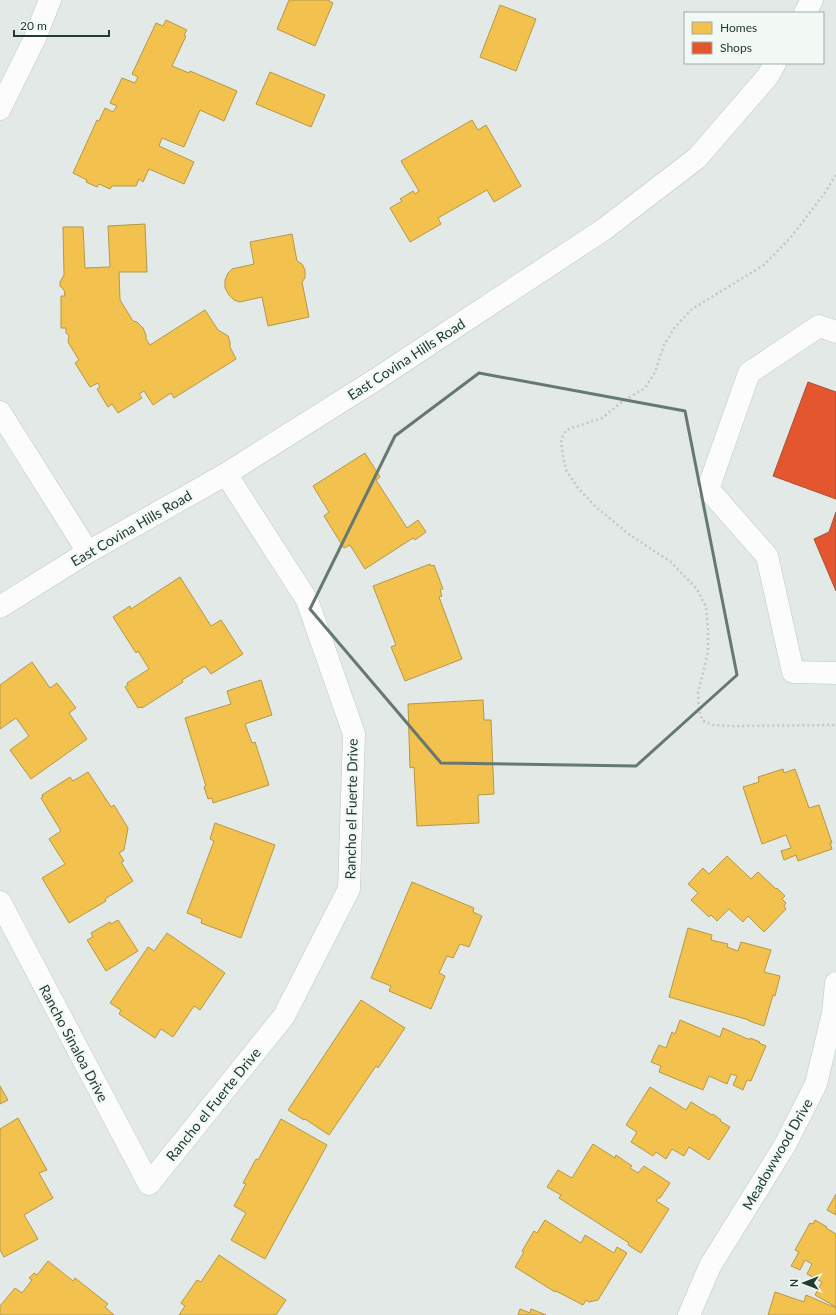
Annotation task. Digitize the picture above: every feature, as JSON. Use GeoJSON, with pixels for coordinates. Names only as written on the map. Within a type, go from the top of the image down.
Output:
{"type":"FeatureCollection","features":[{"type":"Feature","properties":{"kind":"street"},"geometry":{"type":"LineString","coordinates":[[0,109],[35,38],[50,0]]}},
{"type":"Feature","properties":{"kind":"street"},"geometry":{"type":"LineString","coordinates":[[806,12],[812,0]]}},
{"type":"Feature","properties":{"kind":"street","name":"East Covina Hills Road"},"geometry":{"type":"LineString","coordinates":[[0,607],[88,552],[226,474],[375,380],[603,230],[697,158],[768,76],[774,64]]}},
{"type":"Feature","properties":{"kind":"street"},"geometry":{"type":"LineString","coordinates":[[836,332],[818,326],[749,374],[708,489],[767,556],[793,672],[836,673]]}},
{"type":"Feature","properties":{"kind":"street"},"geometry":{"type":"LineString","coordinates":[[0,412],[88,552]]}},
{"type":"Feature","properties":{"kind":"street","name":"Rancho el Fuerte Drive"},"geometry":{"type":"LineString","coordinates":[[149,1184],[284,1016],[349,889],[354,734],[307,600],[226,474]]}},
{"type":"Feature","properties":{"kind":"street","name":"Rancho Sinaloa Drive"},"geometry":{"type":"LineString","coordinates":[[0,902],[149,1184]]}},
{"type":"Feature","properties":{"kind":"street","name":"Meadowwood Drive"},"geometry":{"type":"LineString","coordinates":[[689,1315],[710,1266],[785,1145],[816,1084],[833,1014],[836,983]]}},
{"type":"Feature","properties":{"kind":"highlighted area"},"geometry":{"type":"Polygon","coordinates":[[[479,373],[685,411],[737,675],[636,766],[441,763],[310,609],[395,436],[479,373]]]}},
{"type":"Feature","properties":{"kind":"building: Homes"},"geometry":{"type":"Polygon","coordinates":[[[289,0],[329,0],[333,3],[315,46],[277,29],[289,0]]]}},
{"type":"Feature","properties":{"kind":"building: Homes"},"geometry":{"type":"Polygon","coordinates":[[[500,5],[536,19],[516,71],[480,57],[500,5]]]}},
{"type":"Feature","properties":{"kind":"building: Homes"},"geometry":{"type":"Polygon","coordinates":[[[166,20],[187,30],[184,35],[186,36],[172,66],[189,73],[190,71],[237,91],[224,121],[200,110],[184,147],[162,138],[159,146],[194,162],[184,184],[149,169],[143,182],[139,179],[136,186],[112,186],[110,189],[99,184],[97,187],[86,182],[87,180],[73,173],[97,120],[99,121],[105,108],[113,112],[117,106],[110,103],[122,78],[135,83],[138,77],[132,74],[156,23],[163,26],[166,20]]]}},
{"type":"Feature","properties":{"kind":"building: Homes"},"geometry":{"type":"Polygon","coordinates":[[[270,72],[325,95],[311,127],[256,104],[270,72]]]}},
{"type":"Feature","properties":{"kind":"building: Homes"},"geometry":{"type":"Polygon","coordinates":[[[472,120],[478,130],[486,125],[521,186],[494,202],[487,190],[438,218],[441,224],[410,242],[390,208],[402,201],[400,199],[413,191],[415,194],[419,191],[401,161],[472,120]]]}},
{"type":"Feature","properties":{"kind":"building: Homes"},"geometry":{"type":"Polygon","coordinates":[[[145,224],[147,272],[119,272],[120,300],[133,321],[137,322],[143,328],[146,339],[150,345],[205,310],[218,330],[228,336],[230,347],[236,359],[174,398],[171,393],[153,405],[144,391],[139,394],[142,398],[118,413],[112,404],[108,407],[97,389],[100,387],[98,383],[90,387],[75,363],[79,360],[68,342],[69,336],[66,333],[66,328],[61,328],[61,296],[65,296],[64,290],[60,286],[60,282],[64,275],[63,227],[83,227],[85,268],[110,267],[108,226],[145,224]]]}},
{"type":"Feature","properties":{"kind":"building: Homes"},"geometry":{"type":"Polygon","coordinates":[[[292,234],[297,261],[302,264],[305,270],[305,278],[302,282],[309,317],[268,326],[262,297],[240,302],[234,300],[225,288],[225,280],[228,273],[232,269],[254,264],[250,242],[292,234]]]}},
{"type":"Feature","properties":{"kind":"building: Homes"},"geometry":{"type":"Polygon","coordinates":[[[365,453],[380,477],[376,480],[407,528],[418,520],[426,532],[415,540],[413,538],[365,569],[350,545],[344,548],[324,516],[329,512],[313,486],[365,453]]]}},
{"type":"Feature","properties":{"kind":"building: Homes"},"geometry":{"type":"Polygon","coordinates":[[[430,564],[431,566],[434,565],[443,589],[440,590],[442,596],[439,597],[462,659],[405,681],[391,647],[396,645],[373,586],[430,564]]]}},
{"type":"Feature","properties":{"kind":"building: Homes"},"geometry":{"type":"Polygon","coordinates":[[[180,577],[211,626],[221,620],[243,654],[211,674],[205,666],[142,708],[138,708],[125,687],[128,685],[127,683],[149,669],[138,651],[136,653],[113,617],[130,606],[131,609],[180,577]]]}},
{"type":"Feature","properties":{"kind":"building: Homes"},"geometry":{"type":"Polygon","coordinates":[[[32,662],[50,688],[57,683],[76,708],[69,713],[87,739],[31,779],[10,750],[29,736],[16,718],[0,729],[0,685],[32,662]]]}},
{"type":"Feature","properties":{"kind":"building: Homes"},"geometry":{"type":"Polygon","coordinates":[[[261,680],[272,715],[245,724],[252,743],[255,742],[269,785],[213,803],[212,798],[208,799],[204,787],[206,786],[185,718],[231,704],[227,691],[261,680]]]}},
{"type":"Feature","properties":{"kind":"building: Homes"},"geometry":{"type":"Polygon","coordinates":[[[483,700],[484,720],[491,720],[494,794],[478,795],[479,823],[417,826],[414,767],[410,768],[408,704],[483,700]]]}},
{"type":"Feature","properties":{"kind":"building: Homes"},"geometry":{"type":"Polygon","coordinates":[[[783,769],[784,773],[795,769],[809,808],[819,805],[832,843],[830,843],[832,849],[798,861],[796,855],[784,860],[781,851],[791,848],[786,835],[762,844],[743,787],[759,782],[758,777],[783,769]]]}},
{"type":"Feature","properties":{"kind":"building: Homes"},"geometry":{"type":"Polygon","coordinates":[[[88,772],[111,807],[114,805],[128,828],[124,850],[119,853],[124,861],[121,862],[133,881],[105,899],[106,901],[69,923],[42,878],[65,864],[49,839],[61,831],[41,798],[43,797],[42,795],[70,777],[73,781],[88,772]]]}},
{"type":"Feature","properties":{"kind":"building: Homes"},"geometry":{"type":"Polygon","coordinates":[[[215,823],[275,845],[241,938],[201,923],[202,919],[187,913],[214,841],[210,839],[215,823]]]}},
{"type":"Feature","properties":{"kind":"building: Homes"},"geometry":{"type":"Polygon","coordinates":[[[727,856],[751,879],[758,872],[785,896],[782,899],[786,903],[784,906],[786,909],[764,932],[748,916],[743,922],[729,909],[717,921],[711,915],[709,917],[691,900],[698,893],[688,884],[703,868],[709,874],[727,856]]]}},
{"type":"Feature","properties":{"kind":"building: Homes"},"geometry":{"type":"Polygon","coordinates":[[[412,882],[474,908],[473,912],[482,916],[469,947],[460,944],[453,958],[447,956],[439,973],[445,976],[431,1009],[389,991],[391,986],[371,978],[412,882]]]}},
{"type":"Feature","properties":{"kind":"building: Homes"},"geometry":{"type":"Polygon","coordinates":[[[118,920],[138,951],[106,971],[87,940],[93,937],[91,933],[110,922],[111,924],[118,920]]]}},
{"type":"Feature","properties":{"kind":"building: Homes"},"geometry":{"type":"Polygon","coordinates":[[[688,928],[712,935],[711,940],[728,944],[727,947],[738,951],[741,942],[771,950],[764,972],[780,976],[775,996],[773,995],[764,1026],[749,1020],[669,997],[688,928]]]}},
{"type":"Feature","properties":{"kind":"building: Homes"},"geometry":{"type":"Polygon","coordinates":[[[167,933],[225,973],[200,1010],[194,1006],[173,1037],[161,1029],[155,1038],[119,1014],[121,1010],[110,1003],[148,947],[154,951],[167,933]]]}},
{"type":"Feature","properties":{"kind":"building: Homes"},"geometry":{"type":"Polygon","coordinates":[[[361,1000],[405,1028],[378,1068],[376,1066],[329,1135],[288,1110],[361,1000]]]}},
{"type":"Feature","properties":{"kind":"building: Homes"},"geometry":{"type":"Polygon","coordinates":[[[680,1020],[720,1037],[723,1028],[750,1040],[750,1038],[760,1042],[759,1043],[766,1046],[751,1081],[747,1080],[743,1090],[733,1085],[737,1076],[731,1074],[727,1084],[709,1076],[703,1090],[659,1072],[661,1066],[651,1062],[659,1045],[666,1048],[672,1032],[675,1034],[680,1020]]]}},
{"type":"Feature","properties":{"kind":"building: Homes"},"geometry":{"type":"Polygon","coordinates":[[[0,1086],[8,1100],[0,1104],[0,1086]]]}},
{"type":"Feature","properties":{"kind":"building: Homes"},"geometry":{"type":"Polygon","coordinates":[[[650,1087],[686,1110],[691,1102],[712,1115],[713,1114],[721,1120],[720,1121],[730,1127],[709,1160],[689,1147],[684,1156],[672,1149],[666,1159],[656,1152],[653,1156],[631,1142],[637,1132],[626,1125],[650,1087]]]}},
{"type":"Feature","properties":{"kind":"building: Homes"},"geometry":{"type":"Polygon","coordinates":[[[18,1118],[47,1170],[39,1173],[53,1198],[24,1215],[38,1239],[4,1257],[0,1250],[0,1129],[18,1118]]]}},
{"type":"Feature","properties":{"kind":"building: Homes"},"geometry":{"type":"Polygon","coordinates":[[[281,1119],[327,1145],[265,1259],[231,1240],[246,1213],[234,1206],[246,1184],[243,1183],[281,1119]]]}},
{"type":"Feature","properties":{"kind":"building: Homes"},"geometry":{"type":"Polygon","coordinates":[[[593,1144],[615,1158],[616,1155],[632,1166],[630,1168],[638,1173],[644,1166],[670,1183],[660,1198],[656,1201],[669,1209],[641,1253],[628,1245],[629,1243],[559,1198],[561,1195],[547,1187],[558,1170],[572,1178],[593,1144]]]}},
{"type":"Feature","properties":{"kind":"building: Homes"},"geometry":{"type":"Polygon","coordinates":[[[836,1194],[836,1215],[827,1210],[836,1194]]]}},
{"type":"Feature","properties":{"kind":"building: Homes"},"geometry":{"type":"Polygon","coordinates":[[[545,1220],[581,1243],[585,1235],[614,1253],[617,1247],[627,1253],[598,1300],[589,1302],[586,1300],[583,1305],[556,1291],[555,1292],[515,1267],[524,1252],[522,1251],[534,1231],[537,1233],[545,1220]]]}},
{"type":"Feature","properties":{"kind":"building: Homes"},"geometry":{"type":"Polygon","coordinates":[[[815,1220],[836,1234],[836,1307],[815,1295],[822,1282],[807,1274],[812,1264],[805,1260],[800,1270],[791,1266],[799,1252],[795,1250],[810,1223],[813,1224],[815,1220]]]}},
{"type":"Feature","properties":{"kind":"building: Homes"},"geometry":{"type":"Polygon","coordinates":[[[219,1255],[286,1300],[276,1315],[179,1315],[185,1306],[181,1303],[197,1280],[201,1282],[219,1255]]]}},
{"type":"Feature","properties":{"kind":"building: Homes"},"geometry":{"type":"Polygon","coordinates":[[[48,1261],[73,1281],[75,1278],[108,1304],[105,1307],[114,1315],[0,1315],[0,1306],[15,1288],[22,1293],[32,1280],[29,1278],[34,1273],[37,1275],[48,1261]]]}},
{"type":"Feature","properties":{"kind":"building: Homes"},"geometry":{"type":"Polygon","coordinates":[[[775,1292],[804,1302],[806,1295],[836,1308],[836,1315],[768,1315],[775,1292]]]}},
{"type":"Feature","properties":{"kind":"building: Homes"},"geometry":{"type":"Polygon","coordinates":[[[520,1309],[530,1313],[531,1309],[546,1315],[518,1315],[520,1309]]]}},
{"type":"Feature","properties":{"kind":"building: Shops"},"geometry":{"type":"Polygon","coordinates":[[[808,382],[836,392],[836,499],[773,476],[808,382]]]}},
{"type":"Feature","properties":{"kind":"building: Shops"},"geometry":{"type":"Polygon","coordinates":[[[836,512],[836,591],[814,539],[829,532],[836,512]]]}}]}
